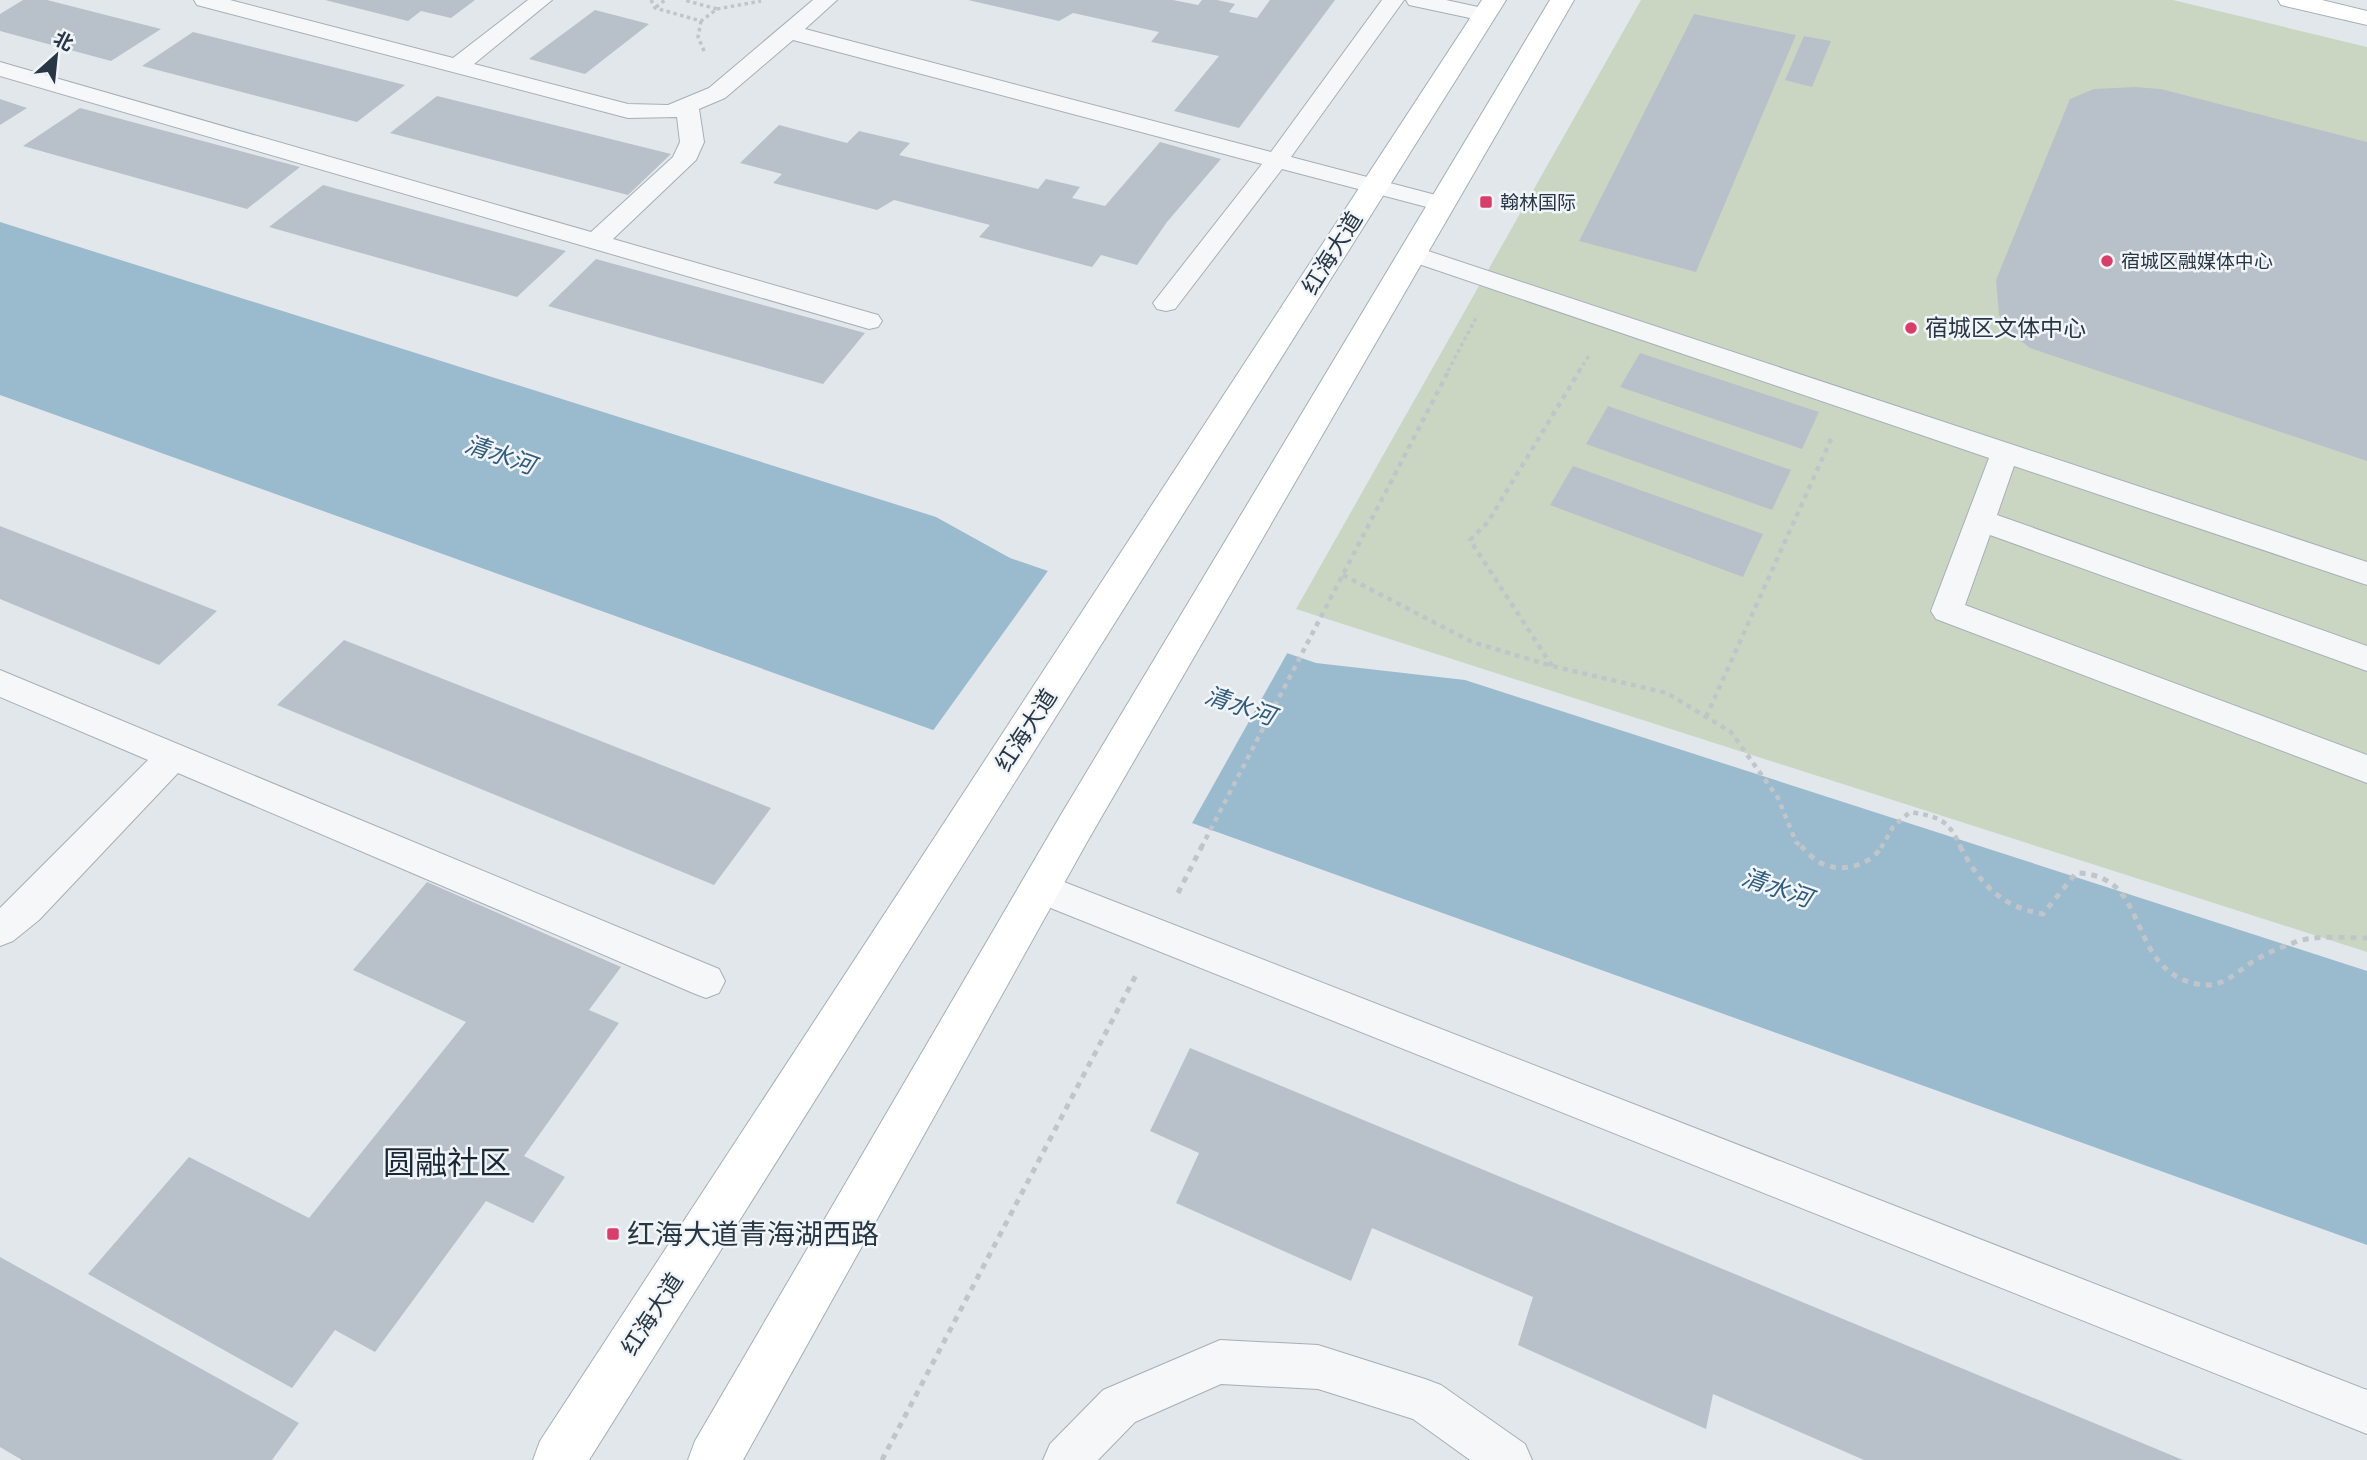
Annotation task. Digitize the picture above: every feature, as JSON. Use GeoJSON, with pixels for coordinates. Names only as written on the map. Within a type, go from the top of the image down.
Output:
{"type":"FeatureCollection","features":[{"type":"Feature","properties":{"kind":"main road"},"geometry":{"type":"LineString","coordinates":[[714,1460],[1041,888],[1562,0]]}},
{"type":"Feature","properties":{"kind":"main road"},"geometry":{"type":"LineString","coordinates":[[2290,0],[2367,18]]}},
{"type":"Feature","properties":{"kind":"main road","name":"红海大道"},"geometry":{"type":"LineString","coordinates":[[559,1460],[1489,7]]}},
{"type":"Feature","properties":{"kind":"lane"},"geometry":{"type":"LineString","coordinates":[[205,0],[628,111],[671,112],[717,93],[826,0]]}},
{"type":"Feature","properties":{"kind":"lane"},"geometry":{"type":"LineString","coordinates":[[457,66],[541,0]]}},
{"type":"Feature","properties":{"kind":"lane"},"geometry":{"type":"LineString","coordinates":[[1166,303],[1277,160],[1393,0]]}},
{"type":"Feature","properties":{"kind":"lane"},"geometry":{"type":"LineString","coordinates":[[1417,0],[1489,7]]}},
{"type":"Feature","properties":{"kind":"lane"},"geometry":{"type":"LineString","coordinates":[[789,32],[1442,204]]}},
{"type":"Feature","properties":{"kind":"lane"},"geometry":{"type":"LineString","coordinates":[[0,69],[869,321]]}},
{"type":"Feature","properties":{"kind":"lane"},"geometry":{"type":"LineString","coordinates":[[594,243],[684,160],[691,142],[687,106]]}},
{"type":"Feature","properties":{"kind":"lane"},"geometry":{"type":"LineString","coordinates":[[1413,254],[2367,574]]}},
{"type":"Feature","properties":{"kind":"lane"},"geometry":{"type":"LineString","coordinates":[[2005,452],[1947,611],[2367,769]]}},
{"type":"Feature","properties":{"kind":"lane"},"geometry":{"type":"LineString","coordinates":[[1980,520],[2367,659]]}},
{"type":"Feature","properties":{"kind":"lane"},"geometry":{"type":"LineString","coordinates":[[0,682],[706,981]]}},
{"type":"Feature","properties":{"kind":"lane"},"geometry":{"type":"LineString","coordinates":[[0,930],[26,909],[174,755]]}},
{"type":"Feature","properties":{"kind":"lane"},"geometry":{"type":"LineString","coordinates":[[1041,888],[2367,1412]]}},
{"type":"Feature","properties":{"kind":"lane"},"geometry":{"type":"LineString","coordinates":[[1066,1460],[1119,1406],[1220,1362],[1318,1367],[1425,1401],[1509,1460]]}},
{"type":"Feature","properties":{"kind":"path"},"geometry":{"type":"LineString","coordinates":[[651,0],[655,8],[701,21],[717,9],[684,0]]}},
{"type":"Feature","properties":{"kind":"path"},"geometry":{"type":"LineString","coordinates":[[655,8],[665,0]]}},
{"type":"Feature","properties":{"kind":"path"},"geometry":{"type":"LineString","coordinates":[[882,1460],[1495,282]]}},
{"type":"Feature","properties":{"kind":"path"},"geometry":{"type":"LineString","coordinates":[[1552,666],[1470,540],[1488,522],[1611,320]]}},
{"type":"Feature","properties":{"kind":"path"},"geometry":{"type":"LineString","coordinates":[[1706,717],[1848,400]]}},
{"type":"Feature","properties":{"kind":"path"},"geometry":{"type":"LineString","coordinates":[[1342,577],[1472,642],[1552,666],[1667,693],[1731,732],[1778,798],[1796,842],[1822,864],[1848,869],[1867,861],[1876,856],[1893,827],[1910,812],[1929,815],[1951,826],[1963,852],[1991,894],[2019,912],[2043,914],[2076,873],[2094,874],[2110,880],[2126,901],[2148,951],[2173,974],[2197,984],[2225,983],[2257,959],[2305,939],[2367,937]]}},
{"type":"Feature","properties":{"kind":"green space","name":"宿城区文体中心"},"geometry":{"type":"Polygon","coordinates":[[[1641,0],[2173,0],[2367,47],[2367,952],[1296,609],[1641,0]]]}},
{"type":"Feature","properties":{"kind":"water","name":"清水河"},"geometry":{"type":"Polygon","coordinates":[[[0,222],[936,517],[1010,558],[1316,663],[1465,680],[2367,971],[2367,1245],[0,395],[0,222]]]}},
{"type":"Feature","properties":{"kind":"pier"},"geometry":{"type":"Polygon","coordinates":[[[1050,568],[1289,650],[1191,825],[932,732],[1050,568]]]}},
{"type":"Feature","properties":{"kind":"building"},"geometry":{"type":"Polygon","coordinates":[[[23,0],[47,0],[161,29],[111,61],[0,31],[0,14],[23,0]]]}},
{"type":"Feature","properties":{"kind":"building"},"geometry":{"type":"Polygon","coordinates":[[[325,0],[475,0],[451,18],[421,11],[408,21],[325,0]]]}},
{"type":"Feature","properties":{"kind":"building"},"geometry":{"type":"Polygon","coordinates":[[[968,0],[1173,0],[1198,5],[1202,0],[1217,0],[1235,4],[1229,12],[1257,18],[1270,0],[1335,0],[1239,128],[1174,111],[1219,56],[1151,42],[1159,32],[1073,13],[1059,21],[968,0]]]}},
{"type":"Feature","properties":{"kind":"building"},"geometry":{"type":"Polygon","coordinates":[[[595,10],[649,24],[585,74],[529,59],[595,10]]]}},
{"type":"Feature","properties":{"kind":"building"},"geometry":{"type":"Polygon","coordinates":[[[1694,14],[1796,35],[1696,272],[1579,241],[1694,14]]]}},
{"type":"Feature","properties":{"kind":"building"},"geometry":{"type":"Polygon","coordinates":[[[193,32],[405,85],[357,122],[142,66],[193,32]]]}},
{"type":"Feature","properties":{"kind":"building"},"geometry":{"type":"Polygon","coordinates":[[[1804,36],[1831,41],[1812,87],[1785,80],[1804,36]]]}},
{"type":"Feature","properties":{"kind":"building"},"geometry":{"type":"Polygon","coordinates":[[[2094,89],[2161,89],[2367,142],[2367,461],[2030,348],[2009,332],[1999,315],[1996,280],[2070,99],[2094,89]]]}},
{"type":"Feature","properties":{"kind":"building"},"geometry":{"type":"Polygon","coordinates":[[[437,96],[671,154],[628,195],[390,133],[437,96]]]}},
{"type":"Feature","properties":{"kind":"building"},"geometry":{"type":"Polygon","coordinates":[[[0,99],[27,108],[0,125],[0,99]]]}},
{"type":"Feature","properties":{"kind":"building"},"geometry":{"type":"Polygon","coordinates":[[[80,108],[300,167],[247,209],[23,146],[80,108]]]}},
{"type":"Feature","properties":{"kind":"building"},"geometry":{"type":"Polygon","coordinates":[[[779,125],[847,143],[859,131],[910,143],[899,155],[1038,189],[1046,179],[1080,187],[1072,198],[1105,206],[1160,142],[1221,159],[1167,222],[1137,265],[1101,255],[1092,267],[979,237],[990,225],[894,200],[877,210],[773,183],[782,174],[740,163],[779,125]]]}},
{"type":"Feature","properties":{"kind":"building"},"geometry":{"type":"Polygon","coordinates":[[[323,185],[566,251],[517,297],[269,227],[323,185]]]}},
{"type":"Feature","properties":{"kind":"building"},"geometry":{"type":"Polygon","coordinates":[[[596,259],[865,333],[823,384],[548,306],[596,259]]]}},
{"type":"Feature","properties":{"kind":"building"},"geometry":{"type":"Polygon","coordinates":[[[1640,353],[1819,412],[1802,449],[1620,387],[1640,353]]]}},
{"type":"Feature","properties":{"kind":"building"},"geometry":{"type":"Polygon","coordinates":[[[1608,406],[1791,470],[1772,510],[1586,444],[1608,406]]]}},
{"type":"Feature","properties":{"kind":"building"},"geometry":{"type":"Polygon","coordinates":[[[1573,466],[1763,534],[1743,577],[1550,505],[1573,466]]]}},
{"type":"Feature","properties":{"kind":"building"},"geometry":{"type":"Polygon","coordinates":[[[0,526],[217,611],[159,665],[0,599],[0,526]]]}},
{"type":"Feature","properties":{"kind":"building"},"geometry":{"type":"Polygon","coordinates":[[[344,640],[771,808],[714,885],[277,705],[344,640]]]}},
{"type":"Feature","properties":{"kind":"building"},"geometry":{"type":"Polygon","coordinates":[[[427,882],[621,967],[589,1010],[619,1023],[524,1156],[565,1177],[533,1223],[486,1201],[375,1352],[335,1330],[292,1388],[88,1274],[189,1157],[309,1218],[466,1022],[353,970],[427,882]]]}},
{"type":"Feature","properties":{"kind":"building"},"geometry":{"type":"Polygon","coordinates":[[[1190,1048],[2183,1460],[1864,1460],[1713,1394],[1706,1429],[1518,1345],[1533,1297],[1372,1228],[1351,1281],[1176,1203],[1199,1153],[1150,1131],[1190,1048]]]}},
{"type":"Feature","properties":{"kind":"building"},"geometry":{"type":"Polygon","coordinates":[[[0,1257],[299,1423],[272,1460],[22,1460],[0,1447],[0,1257]]]}},
{"type":"Feature","properties":{"kind":"place","name":"翰林国际"},"geometry":{"type":"Point","coordinates":[1486,202]}},
{"type":"Feature","properties":{"kind":"place","name":"宿城区融媒体中心"},"geometry":{"type":"Point","coordinates":[2107,261]}},
{"type":"Feature","properties":{"kind":"place","name":"宿城区文体中心"},"geometry":{"type":"Point","coordinates":[1911,328]}},
{"type":"Feature","properties":{"kind":"place","name":"红海大道青海湖西路"},"geometry":{"type":"Point","coordinates":[613,1234]}},
{"type":"Feature","properties":{"kind":"district","name":"圆融社区"},"geometry":{"type":"Point","coordinates":[447,1163]}}]}
